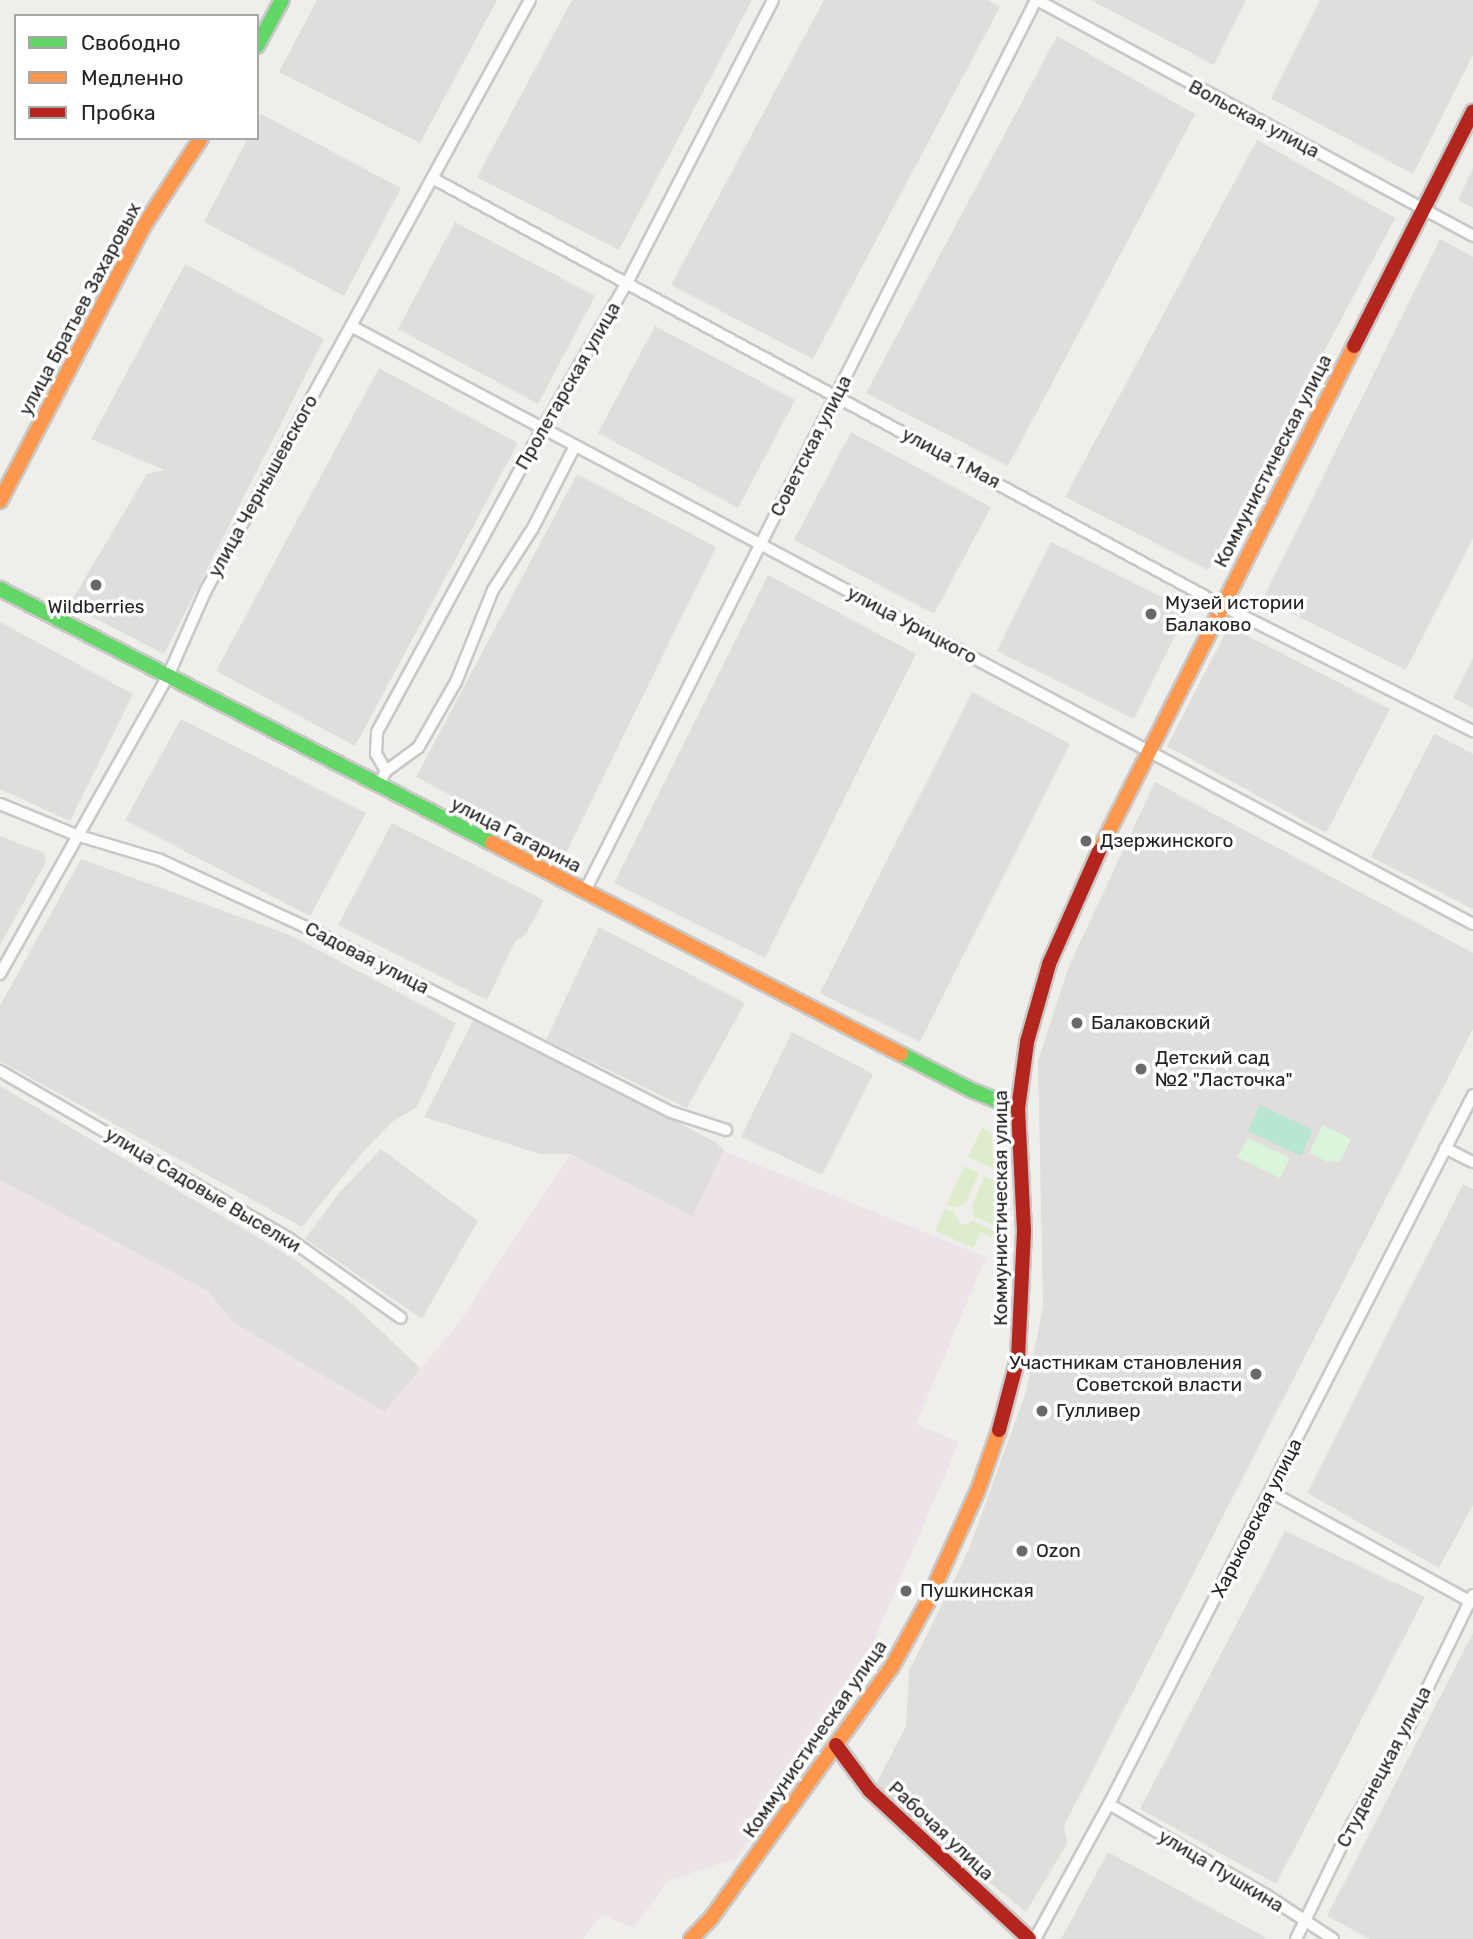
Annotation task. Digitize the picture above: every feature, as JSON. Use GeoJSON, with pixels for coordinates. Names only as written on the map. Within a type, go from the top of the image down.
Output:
{"type":"FeatureCollection","features":[{"type":"Feature","properties":{"kind":"main road"},"geometry":{"type":"LineString","coordinates":[[259,42],[282,0]]}},
{"type":"Feature","properties":{"kind":"main road","name":"Коммунистическая улица"},"geometry":{"type":"LineString","coordinates":[[691,1939],[712,1917],[891,1668],[918,1619],[978,1490],[1007,1406],[1018,1358],[1023,1310],[1024,1231],[1018,1109],[1027,1042],[1049,964],[1080,889],[1148,750],[1473,111]]}},
{"type":"Feature","properties":{"kind":"main road","name":"улица Братьев Захаровых"},"geometry":{"type":"LineString","coordinates":[[0,501],[145,224],[200,140]]}},
{"type":"Feature","properties":{"kind":"main road","name":"улица Гагарина"},"geometry":{"type":"LineString","coordinates":[[0,589],[971,1090],[1018,1109]]}},
{"type":"Feature","properties":{"kind":"main road","name":"Рабочая улица"},"geometry":{"type":"LineString","coordinates":[[836,1745],[870,1791],[1028,1939]]}},
{"type":"Feature","properties":{"kind":"street","name":"улица Чернышевского"},"geometry":{"type":"LineString","coordinates":[[0,974],[168,676],[206,590],[530,0]]}},
{"type":"Feature","properties":{"kind":"street","name":"Пролетарская улица"},"geometry":{"type":"LineString","coordinates":[[386,771],[376,754],[377,732],[543,428],[628,281],[773,0]]}},
{"type":"Feature","properties":{"kind":"street","name":"Вольская улица"},"geometry":{"type":"LineString","coordinates":[[1036,0],[1473,236]]}},
{"type":"Feature","properties":{"kind":"street","name":"Советская улица"},"geometry":{"type":"LineString","coordinates":[[584,891],[1036,0]]}},
{"type":"Feature","properties":{"kind":"street","name":"улица 1 Мая"},"geometry":{"type":"LineString","coordinates":[[432,178],[628,281],[1221,605],[1473,731]]}},
{"type":"Feature","properties":{"kind":"street","name":"улица Урицкого"},"geometry":{"type":"LineString","coordinates":[[351,326],[1473,924]]}},
{"type":"Feature","properties":{"kind":"street","name":"Пролетарская улица"},"geometry":{"type":"LineString","coordinates":[[378,786],[386,771],[418,748],[456,682],[493,590],[533,528],[575,446]]}},
{"type":"Feature","properties":{"kind":"street","name":"Садовая улица"},"geometry":{"type":"LineString","coordinates":[[0,804],[76,835],[160,860],[312,930],[671,1112],[726,1130]]}},
{"type":"Feature","properties":{"kind":"street","name":"улица Садовые Выселки"},"geometry":{"type":"LineString","coordinates":[[0,1071],[288,1238],[401,1318]]}},
{"type":"Feature","properties":{"kind":"street","name":"Харьковская улица"},"geometry":{"type":"LineString","coordinates":[[1035,1939],[1109,1804],[1271,1492],[1473,1095]]}},
{"type":"Feature","properties":{"kind":"street"},"geometry":{"type":"LineString","coordinates":[[1445,1148],[1473,1162]]}},
{"type":"Feature","properties":{"kind":"street"},"geometry":{"type":"LineString","coordinates":[[1271,1492],[1472,1600]]}},
{"type":"Feature","properties":{"kind":"street","name":"Студенецкая улица"},"geometry":{"type":"LineString","coordinates":[[1296,1939],[1352,1824],[1408,1728],[1472,1600]]}},
{"type":"Feature","properties":{"kind":"street","name":"улица Пушкина"},"geometry":{"type":"LineString","coordinates":[[1109,1804],[1266,1895],[1333,1939]]}},
{"type":"Feature","properties":{"kind":"shaded area"},"geometry":{"type":"Polygon","coordinates":[[[317,0],[497,0],[420,143],[279,72],[317,0]]]}},
{"type":"Feature","properties":{"kind":"shaded area"},"geometry":{"type":"Polygon","coordinates":[[[572,0],[752,0],[619,250],[477,177],[572,0]]]}},
{"type":"Feature","properties":{"kind":"shaded area"},"geometry":{"type":"Polygon","coordinates":[[[824,0],[988,0],[1000,7],[813,359],[671,285],[824,0]]]}},
{"type":"Feature","properties":{"kind":"shaded area"},"geometry":{"type":"Polygon","coordinates":[[[1091,0],[1246,0],[1214,65],[1091,0]]]}},
{"type":"Feature","properties":{"kind":"shaded area"},"geometry":{"type":"Polygon","coordinates":[[[1320,0],[1473,0],[1473,55],[1413,174],[1271,98],[1320,0]]]}},
{"type":"Feature","properties":{"kind":"shaded area"},"geometry":{"type":"Polygon","coordinates":[[[1057,36],[1195,114],[1008,466],[866,393],[1057,36]]]}},
{"type":"Feature","properties":{"kind":"shaded area"},"geometry":{"type":"Polygon","coordinates":[[[261,114],[401,188],[344,296],[204,222],[247,140],[259,140],[261,114]]]}},
{"type":"Feature","properties":{"kind":"shaded area"},"geometry":{"type":"Polygon","coordinates":[[[1257,140],[1395,218],[1208,570],[1065,497],[1257,140]]]}},
{"type":"Feature","properties":{"kind":"shaded area"},"geometry":{"type":"Polygon","coordinates":[[[1473,168],[1473,208],[1458,200],[1473,168]]]}},
{"type":"Feature","properties":{"kind":"shaded area"},"geometry":{"type":"Polygon","coordinates":[[[455,222],[595,296],[538,404],[398,329],[455,222]]]}},
{"type":"Feature","properties":{"kind":"shaded area"},"geometry":{"type":"Polygon","coordinates":[[[1440,239],[1473,257],[1473,538],[1406,670],[1263,599],[1440,239]]]}},
{"type":"Feature","properties":{"kind":"shaded area"},"geometry":{"type":"Polygon","coordinates":[[[185,264],[324,339],[164,654],[69,605],[147,474],[165,470],[91,439],[185,264]]]}},
{"type":"Feature","properties":{"kind":"shaded area"},"geometry":{"type":"Polygon","coordinates":[[[655,326],[795,400],[738,508],[598,433],[655,326]]]}},
{"type":"Feature","properties":{"kind":"shaded area"},"geometry":{"type":"Polygon","coordinates":[[[379,368],[518,443],[355,746],[216,671],[379,368]]]}},
{"type":"Feature","properties":{"kind":"shaded area"},"geometry":{"type":"Polygon","coordinates":[[[851,432],[991,507],[934,614],[794,540],[851,432]]]}},
{"type":"Feature","properties":{"kind":"shaded area"},"geometry":{"type":"Polygon","coordinates":[[[577,474],[716,547],[565,855],[416,777],[577,474]]]}},
{"type":"Feature","properties":{"kind":"shaded area"},"geometry":{"type":"Polygon","coordinates":[[[1051,542],[1188,610],[1134,719],[997,651],[1051,542]]]}},
{"type":"Feature","properties":{"kind":"shaded area"},"geometry":{"type":"Polygon","coordinates":[[[768,575],[916,654],[765,958],[614,883],[768,575]]]}},
{"type":"Feature","properties":{"kind":"shaded area"},"geometry":{"type":"Polygon","coordinates":[[[0,622],[133,694],[70,821],[0,789],[0,622]]]}},
{"type":"Feature","properties":{"kind":"shaded area"},"geometry":{"type":"Polygon","coordinates":[[[1229,626],[1390,709],[1326,833],[1167,746],[1229,626]]]}},
{"type":"Feature","properties":{"kind":"shaded area"},"geometry":{"type":"Polygon","coordinates":[[[1473,658],[1473,708],[1453,698],[1473,658]]]}},
{"type":"Feature","properties":{"kind":"shaded area"},"geometry":{"type":"Polygon","coordinates":[[[972,692],[1070,744],[920,1042],[820,993],[972,692]]]}},
{"type":"Feature","properties":{"kind":"shaded area"},"geometry":{"type":"Polygon","coordinates":[[[181,719],[366,813],[310,916],[125,820],[181,719]]]}},
{"type":"Feature","properties":{"kind":"shaded area"},"geometry":{"type":"Polygon","coordinates":[[[1434,734],[1473,754],[1473,909],[1371,857],[1434,734]]]}},
{"type":"Feature","properties":{"kind":"shaded area"},"geometry":{"type":"Polygon","coordinates":[[[1155,782],[1473,953],[1473,1029],[1064,1826],[1067,1844],[1026,1912],[874,1788],[906,1726],[909,1671],[969,1549],[1026,1392],[1043,1306],[1038,1061],[1069,966],[1155,782]]]}},
{"type":"Feature","properties":{"kind":"shaded area"},"geometry":{"type":"Polygon","coordinates":[[[392,823],[544,900],[526,934],[515,942],[487,1000],[338,925],[392,823]]]}},
{"type":"Feature","properties":{"kind":"shaded area"},"geometry":{"type":"Polygon","coordinates":[[[0,836],[44,853],[46,862],[0,945],[0,836]]]}},
{"type":"Feature","properties":{"kind":"shaded area"},"geometry":{"type":"Polygon","coordinates":[[[81,859],[290,935],[456,1023],[417,1107],[393,1121],[362,1153],[302,1227],[0,1061],[0,1006],[81,859]]]}},
{"type":"Feature","properties":{"kind":"shaded area"},"geometry":{"type":"Polygon","coordinates":[[[599,927],[745,1003],[687,1108],[546,1040],[599,927]]]}},
{"type":"Feature","properties":{"kind":"shaded area"},"geometry":{"type":"Polygon","coordinates":[[[476,1015],[717,1143],[724,1151],[693,1217],[570,1154],[540,1154],[424,1117],[476,1015]]]}},
{"type":"Feature","properties":{"kind":"shaded area"},"geometry":{"type":"Polygon","coordinates":[[[792,1032],[873,1074],[822,1175],[741,1137],[792,1032]]]}},
{"type":"Feature","properties":{"kind":"shaded area"},"geometry":{"type":"Polygon","coordinates":[[[0,1086],[293,1258],[355,1306],[421,1369],[384,1412],[234,1323],[207,1291],[0,1180],[0,1086]]]}},
{"type":"Feature","properties":{"kind":"shaded area"},"geometry":{"type":"Polygon","coordinates":[[[381,1149],[478,1221],[422,1319],[305,1239],[338,1194],[381,1149]]]}},
{"type":"Feature","properties":{"kind":"shaded area"},"geometry":{"type":"Polygon","coordinates":[[[724,1151],[986,1257],[916,1424],[959,1442],[853,1690],[737,1858],[667,1881],[634,1928],[602,1915],[583,1939],[0,1939],[0,1180],[207,1291],[234,1323],[384,1412],[460,1322],[570,1154],[692,1217],[724,1151]]]}},
{"type":"Feature","properties":{"kind":"shaded area"},"geometry":{"type":"Polygon","coordinates":[[[1463,1184],[1473,1189],[1473,1505],[1439,1568],[1307,1493],[1463,1184]]]}},
{"type":"Feature","properties":{"kind":"shaded area"},"geometry":{"type":"Polygon","coordinates":[[[1285,1531],[1425,1597],[1276,1884],[1140,1809],[1285,1531]]]}},
{"type":"Feature","properties":{"kind":"shaded area"},"geometry":{"type":"Polygon","coordinates":[[[1473,1633],[1473,1939],[1370,1939],[1327,1916],[1473,1633]]]}},
{"type":"Feature","properties":{"kind":"shaded area"},"geometry":{"type":"Polygon","coordinates":[[[1108,1852],[1265,1937],[1264,1939],[1061,1939],[1108,1852]]]}},
{"type":"Feature","properties":{"kind":"green space"},"geometry":{"type":"Polygon","coordinates":[[[1260,1105],[1313,1130],[1301,1156],[1248,1131],[1260,1105]]]}},
{"type":"Feature","properties":{"kind":"green space"},"geometry":{"type":"Polygon","coordinates":[[[1323,1125],[1351,1139],[1340,1161],[1328,1162],[1309,1153],[1323,1125]]]}},
{"type":"Feature","properties":{"kind":"green space"},"geometry":{"type":"Polygon","coordinates":[[[982,1128],[992,1133],[994,1169],[968,1157],[982,1128]]]}},
{"type":"Feature","properties":{"kind":"green space"},"geometry":{"type":"Polygon","coordinates":[[[1248,1138],[1290,1158],[1280,1178],[1237,1157],[1248,1138]]]}},
{"type":"Feature","properties":{"kind":"green space"},"geometry":{"type":"Polygon","coordinates":[[[964,1166],[979,1173],[966,1203],[955,1208],[947,1204],[964,1166]]]}},
{"type":"Feature","properties":{"kind":"green space"},"geometry":{"type":"Polygon","coordinates":[[[984,1176],[995,1181],[996,1226],[974,1217],[972,1207],[984,1176]]]}},
{"type":"Feature","properties":{"kind":"green space"},"geometry":{"type":"Polygon","coordinates":[[[945,1208],[954,1212],[962,1225],[973,1221],[994,1231],[992,1237],[980,1232],[974,1248],[935,1231],[945,1208]]]}},
{"type":"Feature","properties":{"kind":"traffic: fast"},"geometry":{"type":"LineString","coordinates":[[259,42],[282,0]]}},
{"type":"Feature","properties":{"kind":"traffic: fast"},"geometry":{"type":"LineString","coordinates":[[0,589],[492,843]]}},
{"type":"Feature","properties":{"kind":"traffic: fast"},"geometry":{"type":"LineString","coordinates":[[901,1054],[971,1090],[1018,1109]]}},
{"type":"Feature","properties":{"kind":"traffic: slow"},"geometry":{"type":"LineString","coordinates":[[0,501],[145,224],[200,140]]}},
{"type":"Feature","properties":{"kind":"traffic: slow"},"geometry":{"type":"LineString","coordinates":[[1099,851],[1354,346]]}},
{"type":"Feature","properties":{"kind":"traffic: slow"},"geometry":{"type":"LineString","coordinates":[[492,843],[901,1054]]}},
{"type":"Feature","properties":{"kind":"traffic: slow"},"geometry":{"type":"LineString","coordinates":[[691,1939],[712,1917],[891,1668],[927,1603],[978,1490],[999,1430]]}},
{"type":"Feature","properties":{"kind":"traffic: jam"},"geometry":{"type":"LineString","coordinates":[[1354,346],[1473,111]]}},
{"type":"Feature","properties":{"kind":"traffic: jam"},"geometry":{"type":"LineString","coordinates":[[999,1430],[1018,1358],[1024,1231],[1018,1109],[1027,1042],[1049,964],[1099,851]]}},
{"type":"Feature","properties":{"kind":"traffic: jam"},"geometry":{"type":"LineString","coordinates":[[836,1745],[870,1791],[1029,1939]]}},
{"type":"Feature","properties":{"kind":"place","name":"Wildberries"},"geometry":{"type":"Point","coordinates":[96,585]}},
{"type":"Feature","properties":{"kind":"place","name":"Музей истории Балаково"},"geometry":{"type":"Point","coordinates":[1151,614]}},
{"type":"Feature","properties":{"kind":"place","name":"Дзержинского"},"geometry":{"type":"Point","coordinates":[1086,841]}},
{"type":"Feature","properties":{"kind":"place","name":"Балаковский"},"geometry":{"type":"Point","coordinates":[1077,1023]}},
{"type":"Feature","properties":{"kind":"place","name":"Детский сад №2 \"Ласточка\""},"geometry":{"type":"Point","coordinates":[1141,1069]}},
{"type":"Feature","properties":{"kind":"place","name":"Участникам становления Советской власти"},"geometry":{"type":"Point","coordinates":[1256,1374]}},
{"type":"Feature","properties":{"kind":"place","name":"Гулливер"},"geometry":{"type":"Point","coordinates":[1042,1411]}},
{"type":"Feature","properties":{"kind":"place","name":"Ozon"},"geometry":{"type":"Point","coordinates":[1022,1551]}},
{"type":"Feature","properties":{"kind":"place","name":"Пушкинская"},"geometry":{"type":"Point","coordinates":[906,1591]}}]}
